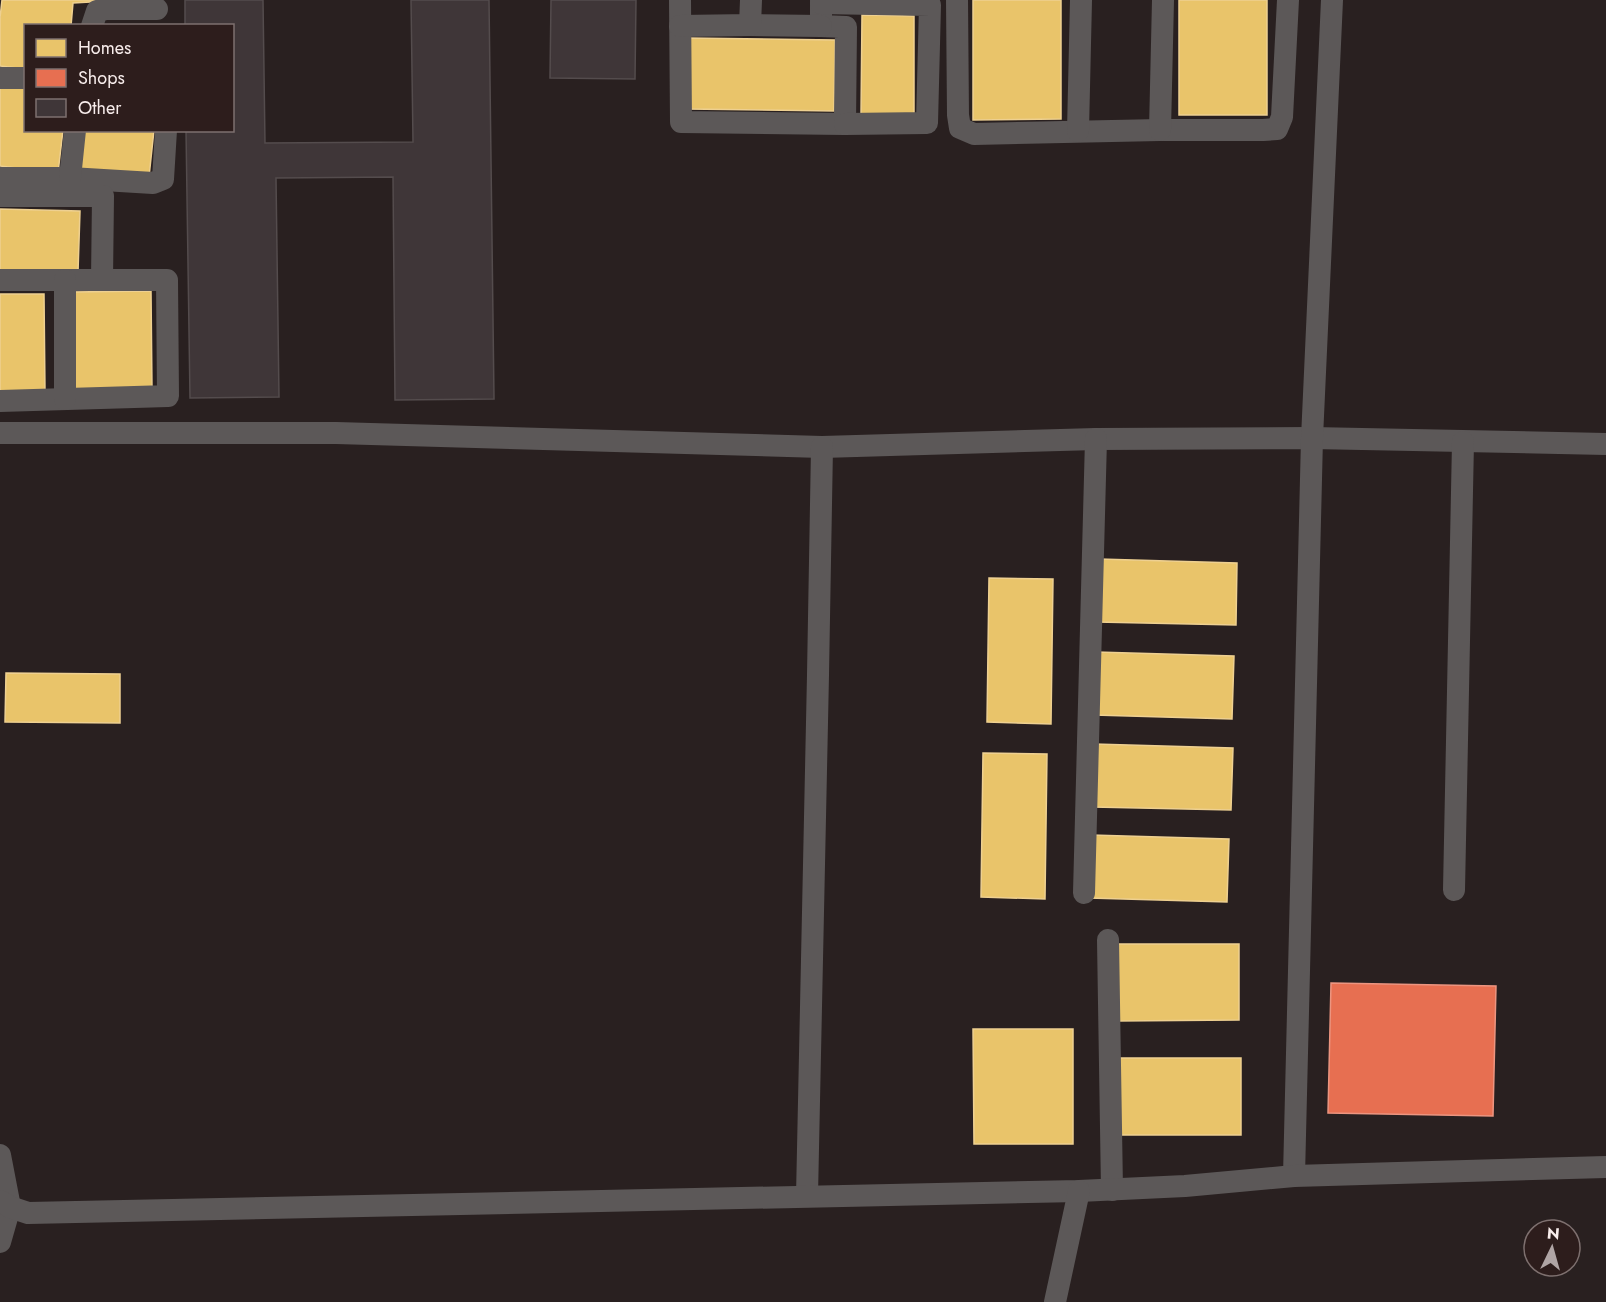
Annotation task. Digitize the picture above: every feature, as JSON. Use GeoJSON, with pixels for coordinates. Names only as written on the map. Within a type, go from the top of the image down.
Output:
{"type":"FeatureCollection","features":[{"type":"Feature","properties":{"kind":"street"},"geometry":{"type":"LineString","coordinates":[[680,0],[681,122],[927,123],[930,3],[821,2],[821,27]]}},
{"type":"Feature","properties":{"kind":"street"},"geometry":{"type":"LineString","coordinates":[[750,0],[750,25]]}},
{"type":"Feature","properties":{"kind":"street"},"geometry":{"type":"LineString","coordinates":[[957,0],[958,115],[960,128],[974,134],[1277,129],[1282,117],[1288,0]]}},
{"type":"Feature","properties":{"kind":"street"},"geometry":{"type":"LineString","coordinates":[[1078,131],[1081,0]]}},
{"type":"Feature","properties":{"kind":"street"},"geometry":{"type":"LineString","coordinates":[[1160,130],[1163,0]]}},
{"type":"Feature","properties":{"kind":"street"},"geometry":{"type":"LineString","coordinates":[[1294,1176],[1312,438],[1332,0]]}},
{"type":"Feature","properties":{"kind":"street"},"geometry":{"type":"LineString","coordinates":[[93,24],[97,11],[157,9]]}},
{"type":"Feature","properties":{"kind":"street"},"geometry":{"type":"LineString","coordinates":[[680,26],[846,27],[845,124]]}},
{"type":"Feature","properties":{"kind":"street"},"geometry":{"type":"LineString","coordinates":[[0,78],[24,78]]}},
{"type":"Feature","properties":{"kind":"street"},"geometry":{"type":"LineString","coordinates":[[70,178],[75,132]]}},
{"type":"Feature","properties":{"kind":"street"},"geometry":{"type":"LineString","coordinates":[[0,178],[70,178],[153,183],[163,179],[166,132]]}},
{"type":"Feature","properties":{"kind":"street"},"geometry":{"type":"LineString","coordinates":[[0,196],[103,196],[102,280]]}},
{"type":"Feature","properties":{"kind":"street"},"geometry":{"type":"LineString","coordinates":[[0,280],[167,280],[168,396],[0,401]]}},
{"type":"Feature","properties":{"kind":"street"},"geometry":{"type":"LineString","coordinates":[[65,280],[65,399]]}},
{"type":"Feature","properties":{"kind":"street"},"geometry":{"type":"LineString","coordinates":[[0,433],[336,433],[822,447],[1096,440],[1312,438],[1606,444]]}},
{"type":"Feature","properties":{"kind":"street"},"geometry":{"type":"LineString","coordinates":[[1084,893],[1096,440]]}},
{"type":"Feature","properties":{"kind":"street"},"geometry":{"type":"LineString","coordinates":[[1454,890],[1463,442]]}},
{"type":"Feature","properties":{"kind":"street"},"geometry":{"type":"LineString","coordinates":[[807,1196],[822,447]]}},
{"type":"Feature","properties":{"kind":"street"},"geometry":{"type":"LineString","coordinates":[[1108,940],[1112,1190]]}},
{"type":"Feature","properties":{"kind":"street"},"geometry":{"type":"LineString","coordinates":[[0,1155],[5,1204],[0,1242]]}},
{"type":"Feature","properties":{"kind":"street"},"geometry":{"type":"LineString","coordinates":[[5,1204],[28,1213],[1079,1191],[1185,1186],[1294,1176],[1606,1167]]}},
{"type":"Feature","properties":{"kind":"street"},"geometry":{"type":"LineString","coordinates":[[1055,1302],[1079,1191]]}},
{"type":"Feature","properties":{"kind":"building: Homes"},"geometry":{"type":"Polygon","coordinates":[[[2,0],[125,0],[73,3],[71,24],[24,24],[24,69],[0,66],[2,0]]]}},
{"type":"Feature","properties":{"kind":"building: Homes"},"geometry":{"type":"Polygon","coordinates":[[[973,0],[1061,0],[1061,119],[973,120],[973,0]]]}},
{"type":"Feature","properties":{"kind":"building: Homes"},"geometry":{"type":"Polygon","coordinates":[[[1179,0],[1267,0],[1267,115],[1179,115],[1179,0]]]}},
{"type":"Feature","properties":{"kind":"building: Homes"},"geometry":{"type":"Polygon","coordinates":[[[862,15],[914,16],[914,116],[861,115],[862,15]]]}},
{"type":"Feature","properties":{"kind":"building: Homes"},"geometry":{"type":"Polygon","coordinates":[[[688,38],[835,40],[834,111],[687,109],[688,38]]]}},
{"type":"Feature","properties":{"kind":"building: Homes"},"geometry":{"type":"Polygon","coordinates":[[[0,84],[24,87],[24,132],[63,132],[58,173],[0,166],[0,84]]]}},
{"type":"Feature","properties":{"kind":"building: Homes"},"geometry":{"type":"Polygon","coordinates":[[[81,132],[154,132],[149,177],[77,169],[81,132]]]}},
{"type":"Feature","properties":{"kind":"building: Homes"},"geometry":{"type":"Polygon","coordinates":[[[0,209],[80,211],[78,272],[0,270],[0,209]]]}},
{"type":"Feature","properties":{"kind":"building: Homes"},"geometry":{"type":"Polygon","coordinates":[[[151,291],[152,388],[72,389],[71,292],[151,291]]]}},
{"type":"Feature","properties":{"kind":"building: Homes"},"geometry":{"type":"Polygon","coordinates":[[[0,294],[44,294],[45,391],[0,391],[0,294]]]}},
{"type":"Feature","properties":{"kind":"building: Homes"},"geometry":{"type":"Polygon","coordinates":[[[1099,559],[1237,563],[1236,625],[1097,622],[1099,559]]]}},
{"type":"Feature","properties":{"kind":"building: Homes"},"geometry":{"type":"Polygon","coordinates":[[[989,578],[1053,579],[1051,724],[987,722],[989,578]]]}},
{"type":"Feature","properties":{"kind":"building: Homes"},"geometry":{"type":"Polygon","coordinates":[[[1096,652],[1234,656],[1232,719],[1094,715],[1096,652]]]}},
{"type":"Feature","properties":{"kind":"building: Homes"},"geometry":{"type":"Polygon","coordinates":[[[6,673],[120,674],[120,723],[5,722],[6,673]]]}},
{"type":"Feature","properties":{"kind":"building: Homes"},"geometry":{"type":"Polygon","coordinates":[[[1094,744],[1233,748],[1231,810],[1093,807],[1094,744]]]}},
{"type":"Feature","properties":{"kind":"building: Homes"},"geometry":{"type":"Polygon","coordinates":[[[983,753],[1047,754],[1045,899],[981,897],[983,753]]]}},
{"type":"Feature","properties":{"kind":"building: Homes"},"geometry":{"type":"Polygon","coordinates":[[[1091,835],[1229,839],[1227,902],[1089,898],[1091,835]]]}},
{"type":"Feature","properties":{"kind":"building: Homes"},"geometry":{"type":"Polygon","coordinates":[[[1117,944],[1239,944],[1239,1020],[1118,1021],[1117,944]]]}},
{"type":"Feature","properties":{"kind":"building: Homes"},"geometry":{"type":"Polygon","coordinates":[[[973,1029],[1073,1029],[1073,1144],[974,1144],[973,1029]]]}},
{"type":"Feature","properties":{"kind":"building: Homes"},"geometry":{"type":"Polygon","coordinates":[[[1119,1058],[1241,1058],[1241,1135],[1119,1135],[1119,1058]]]}},
{"type":"Feature","properties":{"kind":"building: Shops"},"geometry":{"type":"Polygon","coordinates":[[[1331,983],[1496,986],[1493,1116],[1328,1113],[1331,983]]]}},
{"type":"Feature","properties":{"kind":"building: Other"},"geometry":{"type":"Polygon","coordinates":[[[185,0],[263,0],[265,143],[413,142],[411,0],[489,0],[494,399],[395,400],[393,177],[276,178],[279,397],[190,398],[186,132],[234,132],[234,24],[185,24],[185,0]]]}},
{"type":"Feature","properties":{"kind":"building: Other"},"geometry":{"type":"Polygon","coordinates":[[[551,0],[636,0],[635,79],[550,78],[551,0]]]}}]}
